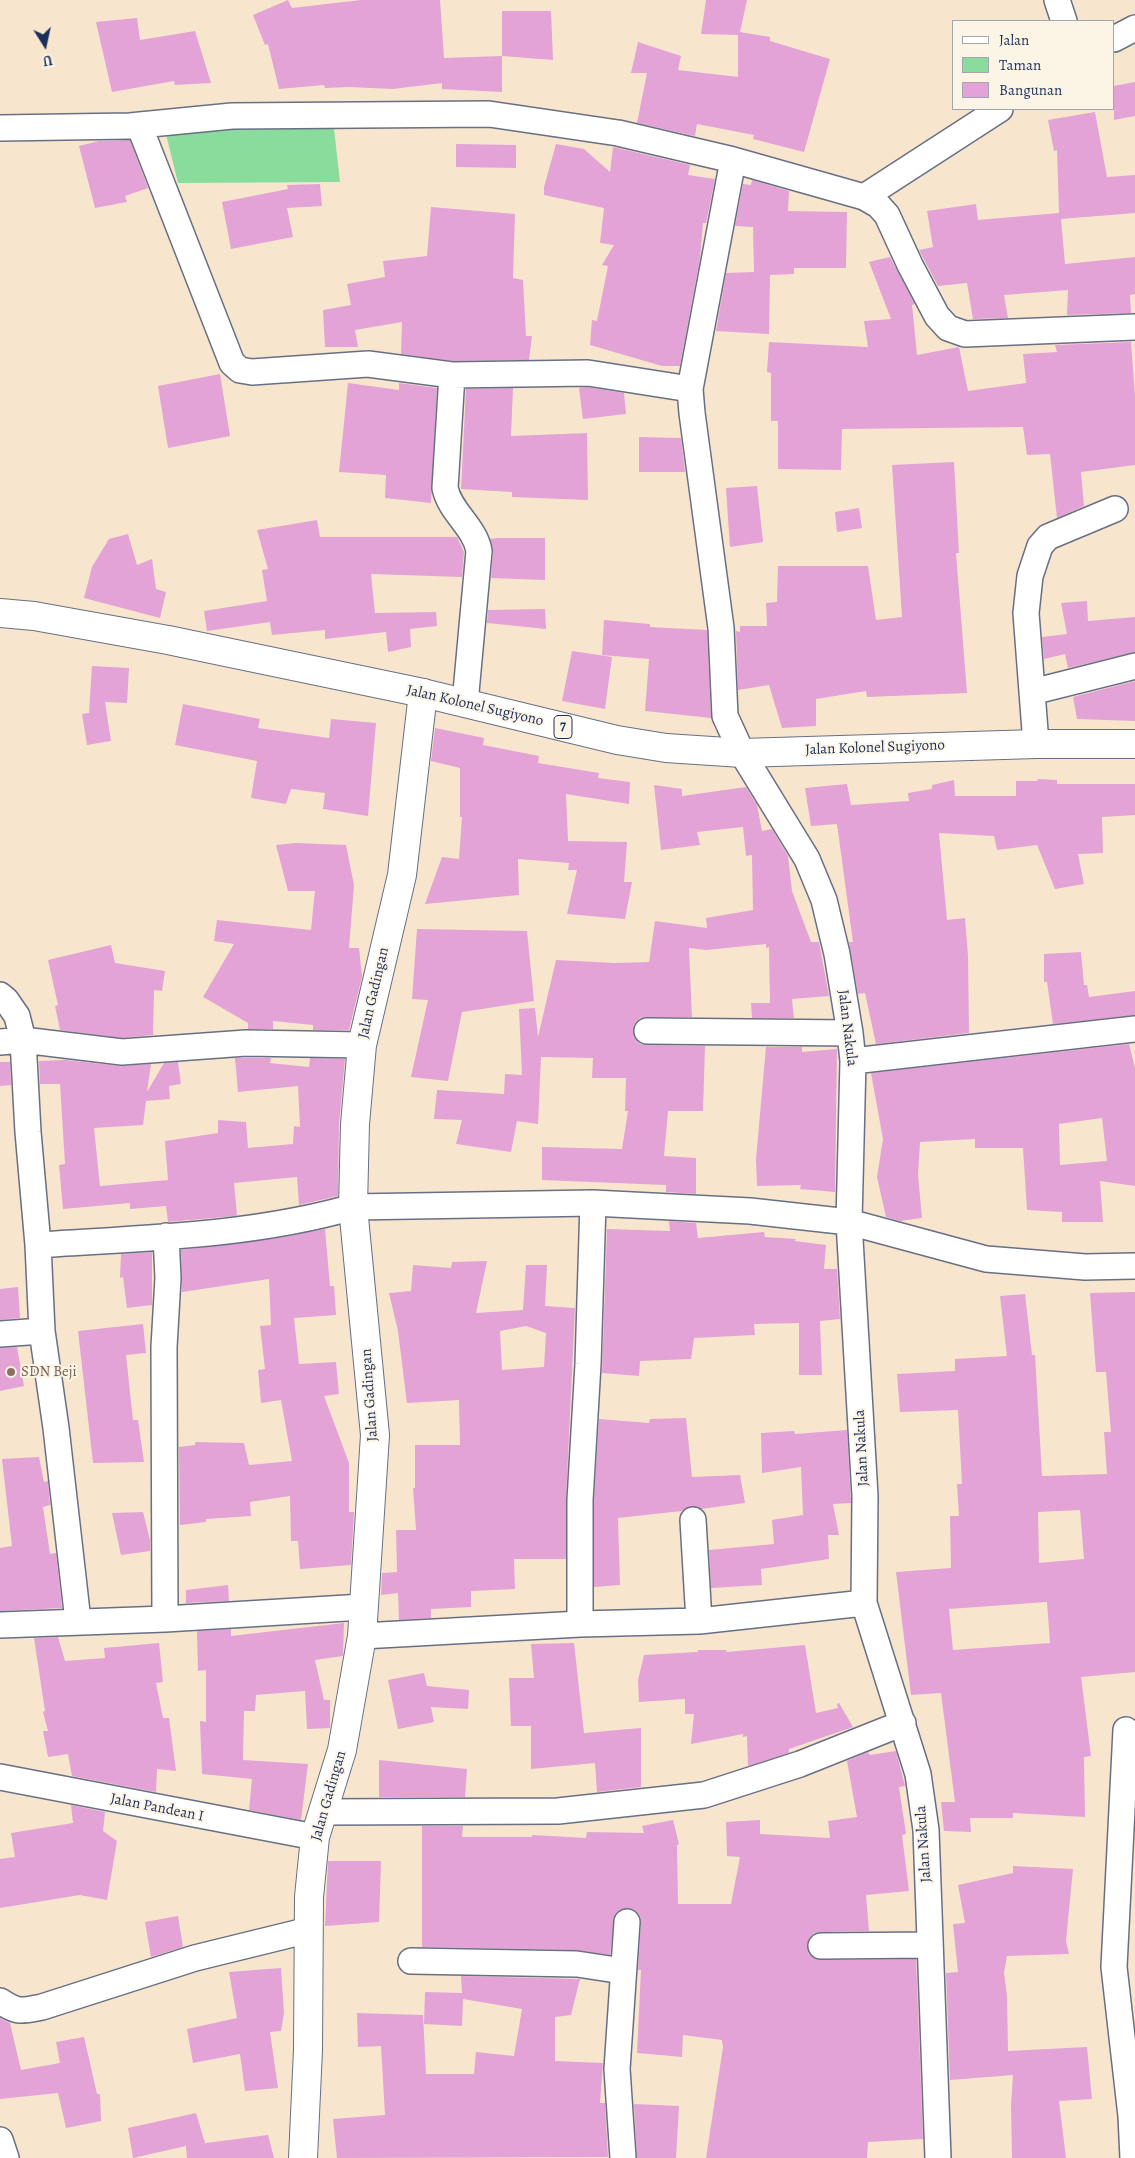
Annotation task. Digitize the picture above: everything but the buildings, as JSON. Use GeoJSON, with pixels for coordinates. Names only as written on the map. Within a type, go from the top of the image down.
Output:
{"type":"FeatureCollection","features":[{"type":"Feature","properties":{"kind":"main road","name":"Jalan Kolonel Sugiyono"},"geometry":{"type":"LineString","coordinates":[[0,613],[34,616],[168,640],[423,693],[617,740],[666,748],[742,753],[1036,744],[1135,744]]}},
{"type":"Feature","properties":{"kind":"main road","name":"Jalan Gadingan"},"geometry":{"type":"LineString","coordinates":[[303,2158],[308,2041],[308,1897],[319,1825],[342,1750],[362,1636],[375,1434],[353,1206],[355,1124],[362,1045],[402,874],[423,693]]}},
{"type":"Feature","properties":{"kind":"street"},"geometry":{"type":"LineString","coordinates":[[1057,0],[1064,20]]}},
{"type":"Feature","properties":{"kind":"street"},"geometry":{"type":"LineString","coordinates":[[1115,38],[1135,28]]}},
{"type":"Feature","properties":{"kind":"street"},"geometry":{"type":"LineString","coordinates":[[864,197],[998,110]]}},
{"type":"Feature","properties":{"kind":"street"},"geometry":{"type":"LineString","coordinates":[[0,128],[139,125],[232,116],[489,114],[618,133],[733,160],[864,197],[878,205],[888,215],[910,265],[937,316],[948,328],[965,334],[1135,326]]}},
{"type":"Feature","properties":{"kind":"street"},"geometry":{"type":"LineString","coordinates":[[139,125],[232,363],[240,370],[252,372],[368,364],[452,375],[588,374],[690,388]]}},
{"type":"Feature","properties":{"kind":"street","name":"Jalan Nakula"},"geometry":{"type":"LineString","coordinates":[[733,160],[690,388],[721,628],[725,716],[742,753],[806,859],[824,900],[837,954],[850,1033],[854,1062],[849,1222],[865,1496],[864,1603],[918,1774],[926,1830],[938,2158]]}},
{"type":"Feature","properties":{"kind":"street"},"geometry":{"type":"LineString","coordinates":[[452,375],[445,488],[450,504],[476,541],[479,551],[465,703]]}},
{"type":"Feature","properties":{"kind":"street"},"geometry":{"type":"LineString","coordinates":[[1036,744],[1026,613],[1030,576],[1040,546],[1051,534],[1115,510]]}},
{"type":"Feature","properties":{"kind":"street"},"geometry":{"type":"LineString","coordinates":[[1032,692],[1135,666]]}},
{"type":"Feature","properties":{"kind":"street"},"geometry":{"type":"LineString","coordinates":[[0,995],[6,1000],[17,1016],[12,1041],[28,1132],[38,1245],[42,1331],[56,1428],[78,1621]]}},
{"type":"Feature","properties":{"kind":"street"},"geometry":{"type":"LineString","coordinates":[[854,1062],[1135,1029]]}},
{"type":"Feature","properties":{"kind":"street"},"geometry":{"type":"LineString","coordinates":[[647,1031],[850,1033]]}},
{"type":"Feature","properties":{"kind":"street"},"geometry":{"type":"LineString","coordinates":[[12,1041],[122,1052],[246,1043],[362,1045]]}},
{"type":"Feature","properties":{"kind":"street"},"geometry":{"type":"LineString","coordinates":[[38,1245],[166,1236],[263,1226],[328,1214],[353,1206],[593,1203],[750,1211],[849,1222],[986,1259],[1085,1267],[1135,1266]]}},
{"type":"Feature","properties":{"kind":"street"},"geometry":{"type":"LineString","coordinates":[[580,1624],[580,1507],[588,1364],[593,1203]]}},
{"type":"Feature","properties":{"kind":"street"},"geometry":{"type":"LineString","coordinates":[[165,1618],[164,1396],[168,1278],[166,1236]]}},
{"type":"Feature","properties":{"kind":"street"},"geometry":{"type":"LineString","coordinates":[[0,1334],[42,1331]]}},
{"type":"Feature","properties":{"kind":"street"},"geometry":{"type":"LineString","coordinates":[[693,1520],[698,1622]]}},
{"type":"Feature","properties":{"kind":"street"},"geometry":{"type":"LineString","coordinates":[[362,1636],[580,1624],[698,1622],[864,1603]]}},
{"type":"Feature","properties":{"kind":"street"},"geometry":{"type":"LineString","coordinates":[[0,1625],[363,1607]]}},
{"type":"Feature","properties":{"kind":"street","name":"Jalan Pandean I"},"geometry":{"type":"LineString","coordinates":[[0,1777],[319,1825],[558,1811],[704,1794],[800,1764],[903,1723]]}},
{"type":"Feature","properties":{"kind":"street"},"geometry":{"type":"LineString","coordinates":[[1126,1730],[1114,1967],[1131,2116],[1132,2158]]}},
{"type":"Feature","properties":{"kind":"street"},"geometry":{"type":"LineString","coordinates":[[623,2158],[617,2069],[627,1922]]}},
{"type":"Feature","properties":{"kind":"street"},"geometry":{"type":"LineString","coordinates":[[0,2000],[14,2010],[24,2011],[42,2007],[194,1958],[309,1930]]}},
{"type":"Feature","properties":{"kind":"street"},"geometry":{"type":"LineString","coordinates":[[821,1946],[929,1945]]}},
{"type":"Feature","properties":{"kind":"street"},"geometry":{"type":"LineString","coordinates":[[411,1960],[577,1964],[623,1971]]}},
{"type":"Feature","properties":{"kind":"street"},"geometry":{"type":"LineString","coordinates":[[0,2140],[6,2158]]}},
{"type":"Feature","properties":{"kind":"green space"},"geometry":{"type":"Polygon","coordinates":[[[332,111],[340,182],[178,183],[162,118],[332,111]]]}},
{"type":"Feature","properties":{"kind":"place","name":"SDN Beji"},"geometry":{"type":"Point","coordinates":[11,1372]}}]}
